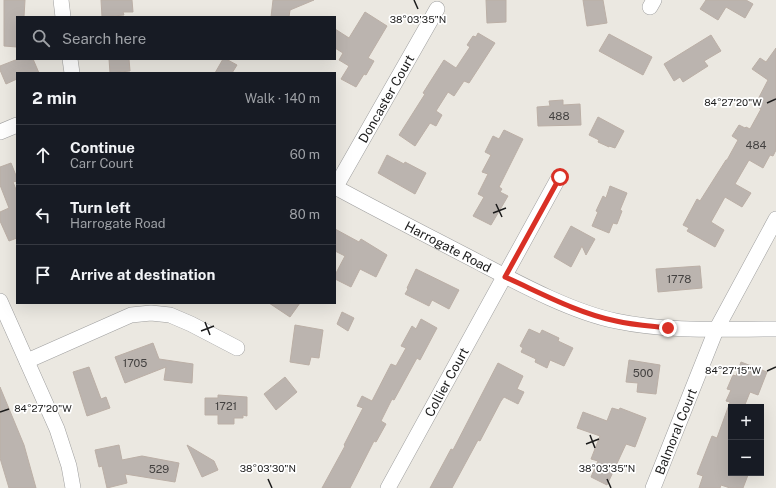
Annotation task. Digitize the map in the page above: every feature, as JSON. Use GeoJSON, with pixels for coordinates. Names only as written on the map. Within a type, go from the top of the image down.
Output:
{"type":"FeatureCollection","features":[{"type":"Feature","properties":{"kind":"street"},"geometry":{"type":"LineString","coordinates":[[61,0],[63,16]]}},
{"type":"Feature","properties":{"kind":"street","name":"Doncaster Court"},"geometry":{"type":"LineString","coordinates":[[336,186],[438,9]]}},
{"type":"Feature","properties":{"kind":"street"},"geometry":{"type":"LineString","coordinates":[[70,60],[72,72]]}},
{"type":"Feature","properties":{"kind":"street"},"geometry":{"type":"LineString","coordinates":[[0,132],[16,125]]}},
{"type":"Feature","properties":{"kind":"street","name":"Collier Court"},"geometry":{"type":"LineString","coordinates":[[388,488],[560,177]]}},
{"type":"Feature","properties":{"kind":"street","name":"Harrogate Road"},"geometry":{"type":"LineString","coordinates":[[336,189],[505,277],[556,301],[588,313],[616,321],[668,328],[716,330],[776,329]]}},
{"type":"Feature","properties":{"kind":"street","name":"Balmoral Court"},"geometry":{"type":"LineString","coordinates":[[653,488],[716,330],[776,219]]}},
{"type":"Feature","properties":{"kind":"street"},"geometry":{"type":"LineString","coordinates":[[0,301],[57,429],[69,466],[73,488]]}},
{"type":"Feature","properties":{"kind":"street"},"geometry":{"type":"LineString","coordinates":[[27,361],[131,315],[151,312],[170,315],[191,324],[237,348]]}},
{"type":"Feature","properties":{"kind":"building"},"geometry":{"type":"Polygon","coordinates":[[[4,0],[25,0],[24,16],[16,16],[16,47],[4,46],[4,0]]]}},
{"type":"Feature","properties":{"kind":"building"},"geometry":{"type":"Polygon","coordinates":[[[101,0],[132,0],[133,12],[123,12],[124,15],[102,16],[101,0]]]}},
{"type":"Feature","properties":{"kind":"building"},"geometry":{"type":"Polygon","coordinates":[[[273,0],[314,0],[290,10],[289,16],[271,16],[273,0]]]}},
{"type":"Feature","properties":{"kind":"building"},"geometry":{"type":"Polygon","coordinates":[[[486,0],[506,0],[506,22],[487,23],[486,0]]]}},
{"type":"Feature","properties":{"kind":"building"},"geometry":{"type":"Polygon","coordinates":[[[583,0],[603,0],[607,23],[587,26],[583,0]]]}},
{"type":"Feature","properties":{"kind":"building"},"geometry":{"type":"Polygon","coordinates":[[[706,0],[746,0],[753,4],[745,18],[726,7],[718,20],[700,9],[706,0]]]}},
{"type":"Feature","properties":{"kind":"building"},"geometry":{"type":"Polygon","coordinates":[[[365,12],[387,26],[368,58],[374,61],[366,75],[364,74],[356,87],[341,79],[349,66],[339,60],[343,53],[336,49],[336,30],[349,38],[365,12]]]}},
{"type":"Feature","properties":{"kind":"building"},"geometry":{"type":"Polygon","coordinates":[[[478,33],[495,43],[469,83],[464,81],[454,96],[448,92],[436,111],[442,115],[436,126],[430,123],[415,146],[399,135],[425,94],[423,93],[444,60],[456,68],[470,47],[467,45],[473,36],[476,37],[478,33]]]}},
{"type":"Feature","properties":{"kind":"building"},"geometry":{"type":"Polygon","coordinates":[[[609,34],[652,57],[643,75],[599,51],[609,34]]]}},
{"type":"Feature","properties":{"kind":"building"},"geometry":{"type":"Polygon","coordinates":[[[711,35],[721,51],[704,61],[708,66],[683,82],[680,77],[674,81],[664,64],[711,35]]]}},
{"type":"Feature","properties":{"kind":"building"},"geometry":{"type":"Polygon","coordinates":[[[776,48],[776,150],[773,156],[770,155],[763,168],[749,160],[735,184],[751,193],[742,207],[725,197],[711,222],[724,230],[715,247],[687,231],[689,228],[683,225],[697,199],[700,201],[727,160],[738,140],[732,136],[739,125],[750,129],[761,109],[755,105],[768,80],[752,69],[760,58],[766,62],[776,48]]]}},
{"type":"Feature","properties":{"kind":"building"},"geometry":{"type":"Polygon","coordinates":[[[16,60],[33,60],[39,72],[16,72],[16,79],[6,84],[0,70],[0,66],[16,60]]]}},
{"type":"Feature","properties":{"kind":"building"},"geometry":{"type":"Polygon","coordinates":[[[109,60],[129,60],[130,71],[110,72],[109,60]]]}},
{"type":"Feature","properties":{"kind":"building"},"geometry":{"type":"Polygon","coordinates":[[[222,60],[228,60],[237,65],[233,72],[216,72],[222,60]]]}},
{"type":"Feature","properties":{"kind":"building"},"geometry":{"type":"Polygon","coordinates":[[[563,100],[563,105],[580,104],[581,125],[538,126],[537,107],[550,106],[549,101],[563,100]]]}},
{"type":"Feature","properties":{"kind":"building"},"geometry":{"type":"Polygon","coordinates":[[[598,117],[624,131],[615,148],[598,142],[599,140],[589,135],[598,117]]]}},
{"type":"Feature","properties":{"kind":"building"},"geometry":{"type":"Polygon","coordinates":[[[504,130],[523,139],[499,187],[502,189],[500,192],[508,196],[491,225],[473,216],[484,197],[478,194],[488,174],[482,172],[491,155],[485,152],[493,136],[499,139],[504,130]]]}},
{"type":"Feature","properties":{"kind":"building"},"geometry":{"type":"Polygon","coordinates":[[[387,155],[426,173],[415,194],[378,173],[387,155]]]}},
{"type":"Feature","properties":{"kind":"building"},"geometry":{"type":"Polygon","coordinates":[[[11,163],[16,176],[16,181],[13,182],[16,190],[16,238],[9,241],[0,221],[0,212],[9,208],[0,185],[0,167],[11,163]]]}},
{"type":"Feature","properties":{"kind":"building"},"geometry":{"type":"Polygon","coordinates":[[[610,186],[627,193],[620,210],[622,211],[617,224],[613,223],[609,233],[592,226],[598,212],[596,211],[603,196],[606,198],[610,186]]]}},
{"type":"Feature","properties":{"kind":"building"},"geometry":{"type":"Polygon","coordinates":[[[571,226],[595,239],[586,255],[582,246],[571,267],[554,257],[571,226]]]}},
{"type":"Feature","properties":{"kind":"building"},"geometry":{"type":"Polygon","coordinates":[[[336,230],[359,242],[361,239],[387,255],[376,277],[360,269],[351,287],[336,280],[336,273],[345,256],[336,252],[336,230]]]}},
{"type":"Feature","properties":{"kind":"building"},"geometry":{"type":"Polygon","coordinates":[[[700,266],[702,288],[658,292],[656,269],[700,266]]]}},
{"type":"Feature","properties":{"kind":"building"},"geometry":{"type":"Polygon","coordinates":[[[416,269],[459,290],[449,309],[432,300],[429,306],[405,294],[416,269]]]}},
{"type":"Feature","properties":{"kind":"building"},"geometry":{"type":"Polygon","coordinates":[[[270,304],[299,304],[290,317],[270,304]]]}},
{"type":"Feature","properties":{"kind":"building"},"geometry":{"type":"Polygon","coordinates":[[[342,312],[354,318],[348,331],[337,324],[342,312]]]}},
{"type":"Feature","properties":{"kind":"building"},"geometry":{"type":"Polygon","coordinates":[[[421,319],[437,328],[420,360],[417,358],[394,400],[392,399],[381,421],[386,424],[376,442],[374,441],[350,488],[322,488],[345,446],[344,445],[363,408],[357,406],[362,396],[372,401],[391,364],[396,366],[406,348],[401,346],[412,326],[416,329],[421,319]]]}},
{"type":"Feature","properties":{"kind":"building"},"geometry":{"type":"Polygon","coordinates":[[[295,325],[323,330],[319,358],[311,357],[309,365],[290,362],[295,325]]]}},
{"type":"Feature","properties":{"kind":"building"},"geometry":{"type":"Polygon","coordinates":[[[529,329],[540,334],[542,330],[559,338],[558,341],[573,348],[564,366],[550,360],[547,368],[535,362],[536,359],[521,352],[523,348],[520,346],[529,329]]]}},
{"type":"Feature","properties":{"kind":"building"},"geometry":{"type":"Polygon","coordinates":[[[153,343],[159,359],[193,364],[192,383],[164,380],[166,367],[125,383],[115,357],[153,343]]]}},
{"type":"Feature","properties":{"kind":"building"},"geometry":{"type":"Polygon","coordinates":[[[629,360],[660,365],[656,394],[637,392],[638,383],[626,382],[629,360]]]}},
{"type":"Feature","properties":{"kind":"building"},"geometry":{"type":"Polygon","coordinates":[[[741,362],[767,372],[758,395],[750,392],[745,404],[729,404],[730,402],[726,401],[731,390],[727,389],[733,375],[736,376],[741,362]]]}},
{"type":"Feature","properties":{"kind":"building"},"geometry":{"type":"Polygon","coordinates":[[[498,363],[523,376],[517,389],[524,392],[518,404],[504,397],[480,441],[478,440],[452,488],[430,488],[451,449],[453,450],[498,363]]]}},
{"type":"Feature","properties":{"kind":"building"},"geometry":{"type":"Polygon","coordinates":[[[89,367],[101,399],[106,397],[110,408],[87,416],[73,372],[89,367]]]}},
{"type":"Feature","properties":{"kind":"building"},"geometry":{"type":"Polygon","coordinates":[[[285,377],[297,392],[276,410],[264,394],[285,377]]]}},
{"type":"Feature","properties":{"kind":"building"},"geometry":{"type":"Polygon","coordinates":[[[0,387],[24,445],[36,488],[9,488],[0,458],[0,387]]]}},
{"type":"Feature","properties":{"kind":"building"},"geometry":{"type":"Polygon","coordinates":[[[218,395],[247,397],[247,416],[243,415],[243,418],[234,418],[234,424],[218,424],[218,415],[205,415],[205,398],[218,398],[218,395]]]}},
{"type":"Feature","properties":{"kind":"building"},"geometry":{"type":"Polygon","coordinates":[[[612,408],[619,410],[620,408],[646,418],[635,447],[626,444],[607,485],[591,477],[598,461],[591,459],[600,436],[577,428],[583,412],[607,421],[612,408]]]}},
{"type":"Feature","properties":{"kind":"building"},"geometry":{"type":"Polygon","coordinates":[[[728,408],[728,476],[748,476],[743,488],[730,488],[721,485],[720,488],[699,488],[703,476],[697,474],[712,436],[717,438],[728,408]]]}},
{"type":"Feature","properties":{"kind":"building"},"geometry":{"type":"Polygon","coordinates":[[[119,445],[122,460],[142,456],[179,463],[175,482],[125,474],[127,483],[107,488],[102,466],[99,467],[95,450],[119,445]]]}},
{"type":"Feature","properties":{"kind":"building"},"geometry":{"type":"Polygon","coordinates":[[[187,445],[214,461],[218,470],[202,477],[187,445]]]}},
{"type":"Feature","properties":{"kind":"route"},"geometry":{"type":"LineString","coordinates":[[560,177],[505,277],[556,301],[588,313],[616,321],[668,328]]}}]}
